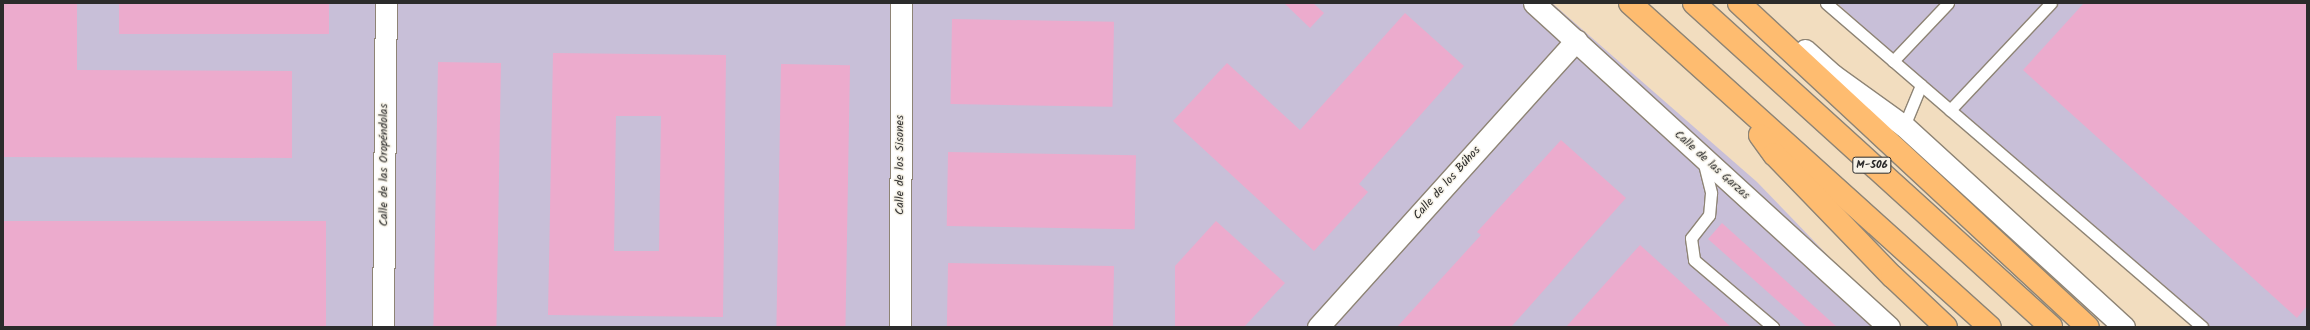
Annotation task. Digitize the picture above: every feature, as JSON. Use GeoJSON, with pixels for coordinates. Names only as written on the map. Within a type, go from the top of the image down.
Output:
{"type":"FeatureCollection","features":[{"type":"Feature","properties":{"kind":"highway"},"geometry":{"type":"LineString","coordinates":[[1630,3],[1990,327]]}},
{"type":"Feature","properties":{"kind":"highway","name":"M-506"},"geometry":{"type":"LineString","coordinates":[[1694,3],[2051,327]]}},
{"type":"Feature","properties":{"kind":"highway"},"geometry":{"type":"LineString","coordinates":[[1739,3],[2088,327]]}},
{"type":"Feature","properties":{"kind":"highway"},"geometry":{"type":"LineString","coordinates":[[1728,92],[1774,154],[1892,276],[1946,327]]}},
{"type":"Feature","properties":{"kind":"street","name":"Calle de las Oropéndolas"},"geometry":{"type":"LineString","coordinates":[[383,327],[386,3]]}},
{"type":"Feature","properties":{"kind":"street","name":"Calle de los Sisones"},"geometry":{"type":"LineString","coordinates":[[900,327],[901,3]]}},
{"type":"Feature","properties":{"kind":"street","name":"Calle de las Garzas"},"geometry":{"type":"LineString","coordinates":[[1534,3],[1889,327]]}},
{"type":"Feature","properties":{"kind":"street"},"geometry":{"type":"LineString","coordinates":[[1750,3],[1833,75],[1904,126],[2124,327]]}},
{"type":"Feature","properties":{"kind":"street","name":"Calle de los Búhos"},"geometry":{"type":"LineString","coordinates":[[1318,327],[1576,40]]}},
{"type":"Feature","properties":{"kind":"lane"},"geometry":{"type":"LineString","coordinates":[[1826,3],[2202,327]]}},
{"type":"Feature","properties":{"kind":"lane"},"geometry":{"type":"LineString","coordinates":[[1893,61],[1948,3]]}},
{"type":"Feature","properties":{"kind":"lane"},"geometry":{"type":"LineString","coordinates":[[1950,110],[2051,3]]}},
{"type":"Feature","properties":{"kind":"lane"},"geometry":{"type":"LineString","coordinates":[[1904,126],[1921,85]]}},
{"type":"Feature","properties":{"kind":"lane"},"geometry":{"type":"LineString","coordinates":[[1702,156],[1711,193],[1709,216],[1691,238],[1694,260],[1772,327]]}},
{"type":"Feature","properties":{"kind":"shaded area"},"geometry":{"type":"Polygon","coordinates":[[[3,3],[1552,3],[1757,182],[1897,327],[3,327],[3,3]]]}},
{"type":"Feature","properties":{"kind":"shaded area"},"geometry":{"type":"Polygon","coordinates":[[[1837,3],[2307,3],[2307,327],[2195,327],[1837,3]]]}},
{"type":"Feature","properties":{"kind":"building"},"geometry":{"type":"Polygon","coordinates":[[[3,3],[77,3],[77,70],[292,71],[292,158],[3,157],[3,3]]]}},
{"type":"Feature","properties":{"kind":"building"},"geometry":{"type":"Polygon","coordinates":[[[119,3],[329,3],[329,34],[119,34],[119,3]]]}},
{"type":"Feature","properties":{"kind":"building"},"geometry":{"type":"Polygon","coordinates":[[[1284,3],[1313,3],[1324,13],[1310,28],[1284,3]]]}},
{"type":"Feature","properties":{"kind":"building"},"geometry":{"type":"Polygon","coordinates":[[[2084,3],[2307,3],[2307,306],[2297,318],[2023,70],[2084,3]]]}},
{"type":"Feature","properties":{"kind":"building"},"geometry":{"type":"Polygon","coordinates":[[[1405,13],[1464,66],[1359,184],[1368,192],[1314,251],[1173,121],[1227,63],[1300,130],[1405,13]]]}},
{"type":"Feature","properties":{"kind":"building"},"geometry":{"type":"Polygon","coordinates":[[[952,19],[1114,22],[1112,107],[951,104],[952,19]]]}},
{"type":"Feature","properties":{"kind":"building"},"geometry":{"type":"Polygon","coordinates":[[[553,53],[726,55],[723,317],[548,315],[553,53]],[[616,116],[614,251],[659,251],[661,116],[616,116]]]}},
{"type":"Feature","properties":{"kind":"building"},"geometry":{"type":"Polygon","coordinates":[[[438,62],[501,63],[496,327],[433,327],[438,62]]]}},
{"type":"Feature","properties":{"kind":"building"},"geometry":{"type":"Polygon","coordinates":[[[781,64],[850,65],[845,327],[776,327],[781,64]]]}},
{"type":"Feature","properties":{"kind":"building"},"geometry":{"type":"Polygon","coordinates":[[[1561,140],[1626,198],[1511,327],[1397,327],[1481,235],[1477,232],[1561,140]]]}},
{"type":"Feature","properties":{"kind":"building"},"geometry":{"type":"Polygon","coordinates":[[[948,152],[1136,155],[1135,229],[947,226],[948,152]]]}},
{"type":"Feature","properties":{"kind":"building"},"geometry":{"type":"Polygon","coordinates":[[[3,221],[326,221],[326,327],[3,327],[3,221]]]}},
{"type":"Feature","properties":{"kind":"building"},"geometry":{"type":"Polygon","coordinates":[[[1216,221],[1285,283],[1244,327],[1175,327],[1175,266],[1216,221]]]}},
{"type":"Feature","properties":{"kind":"building"},"geometry":{"type":"Polygon","coordinates":[[[1722,223],[1837,327],[1807,327],[1708,239],[1722,223]]]}},
{"type":"Feature","properties":{"kind":"building"},"geometry":{"type":"Polygon","coordinates":[[[1640,245],[1731,327],[1566,327],[1640,245]]]}},
{"type":"Feature","properties":{"kind":"building"},"geometry":{"type":"Polygon","coordinates":[[[948,263],[1114,266],[1113,327],[947,327],[948,263]]]}}]}
